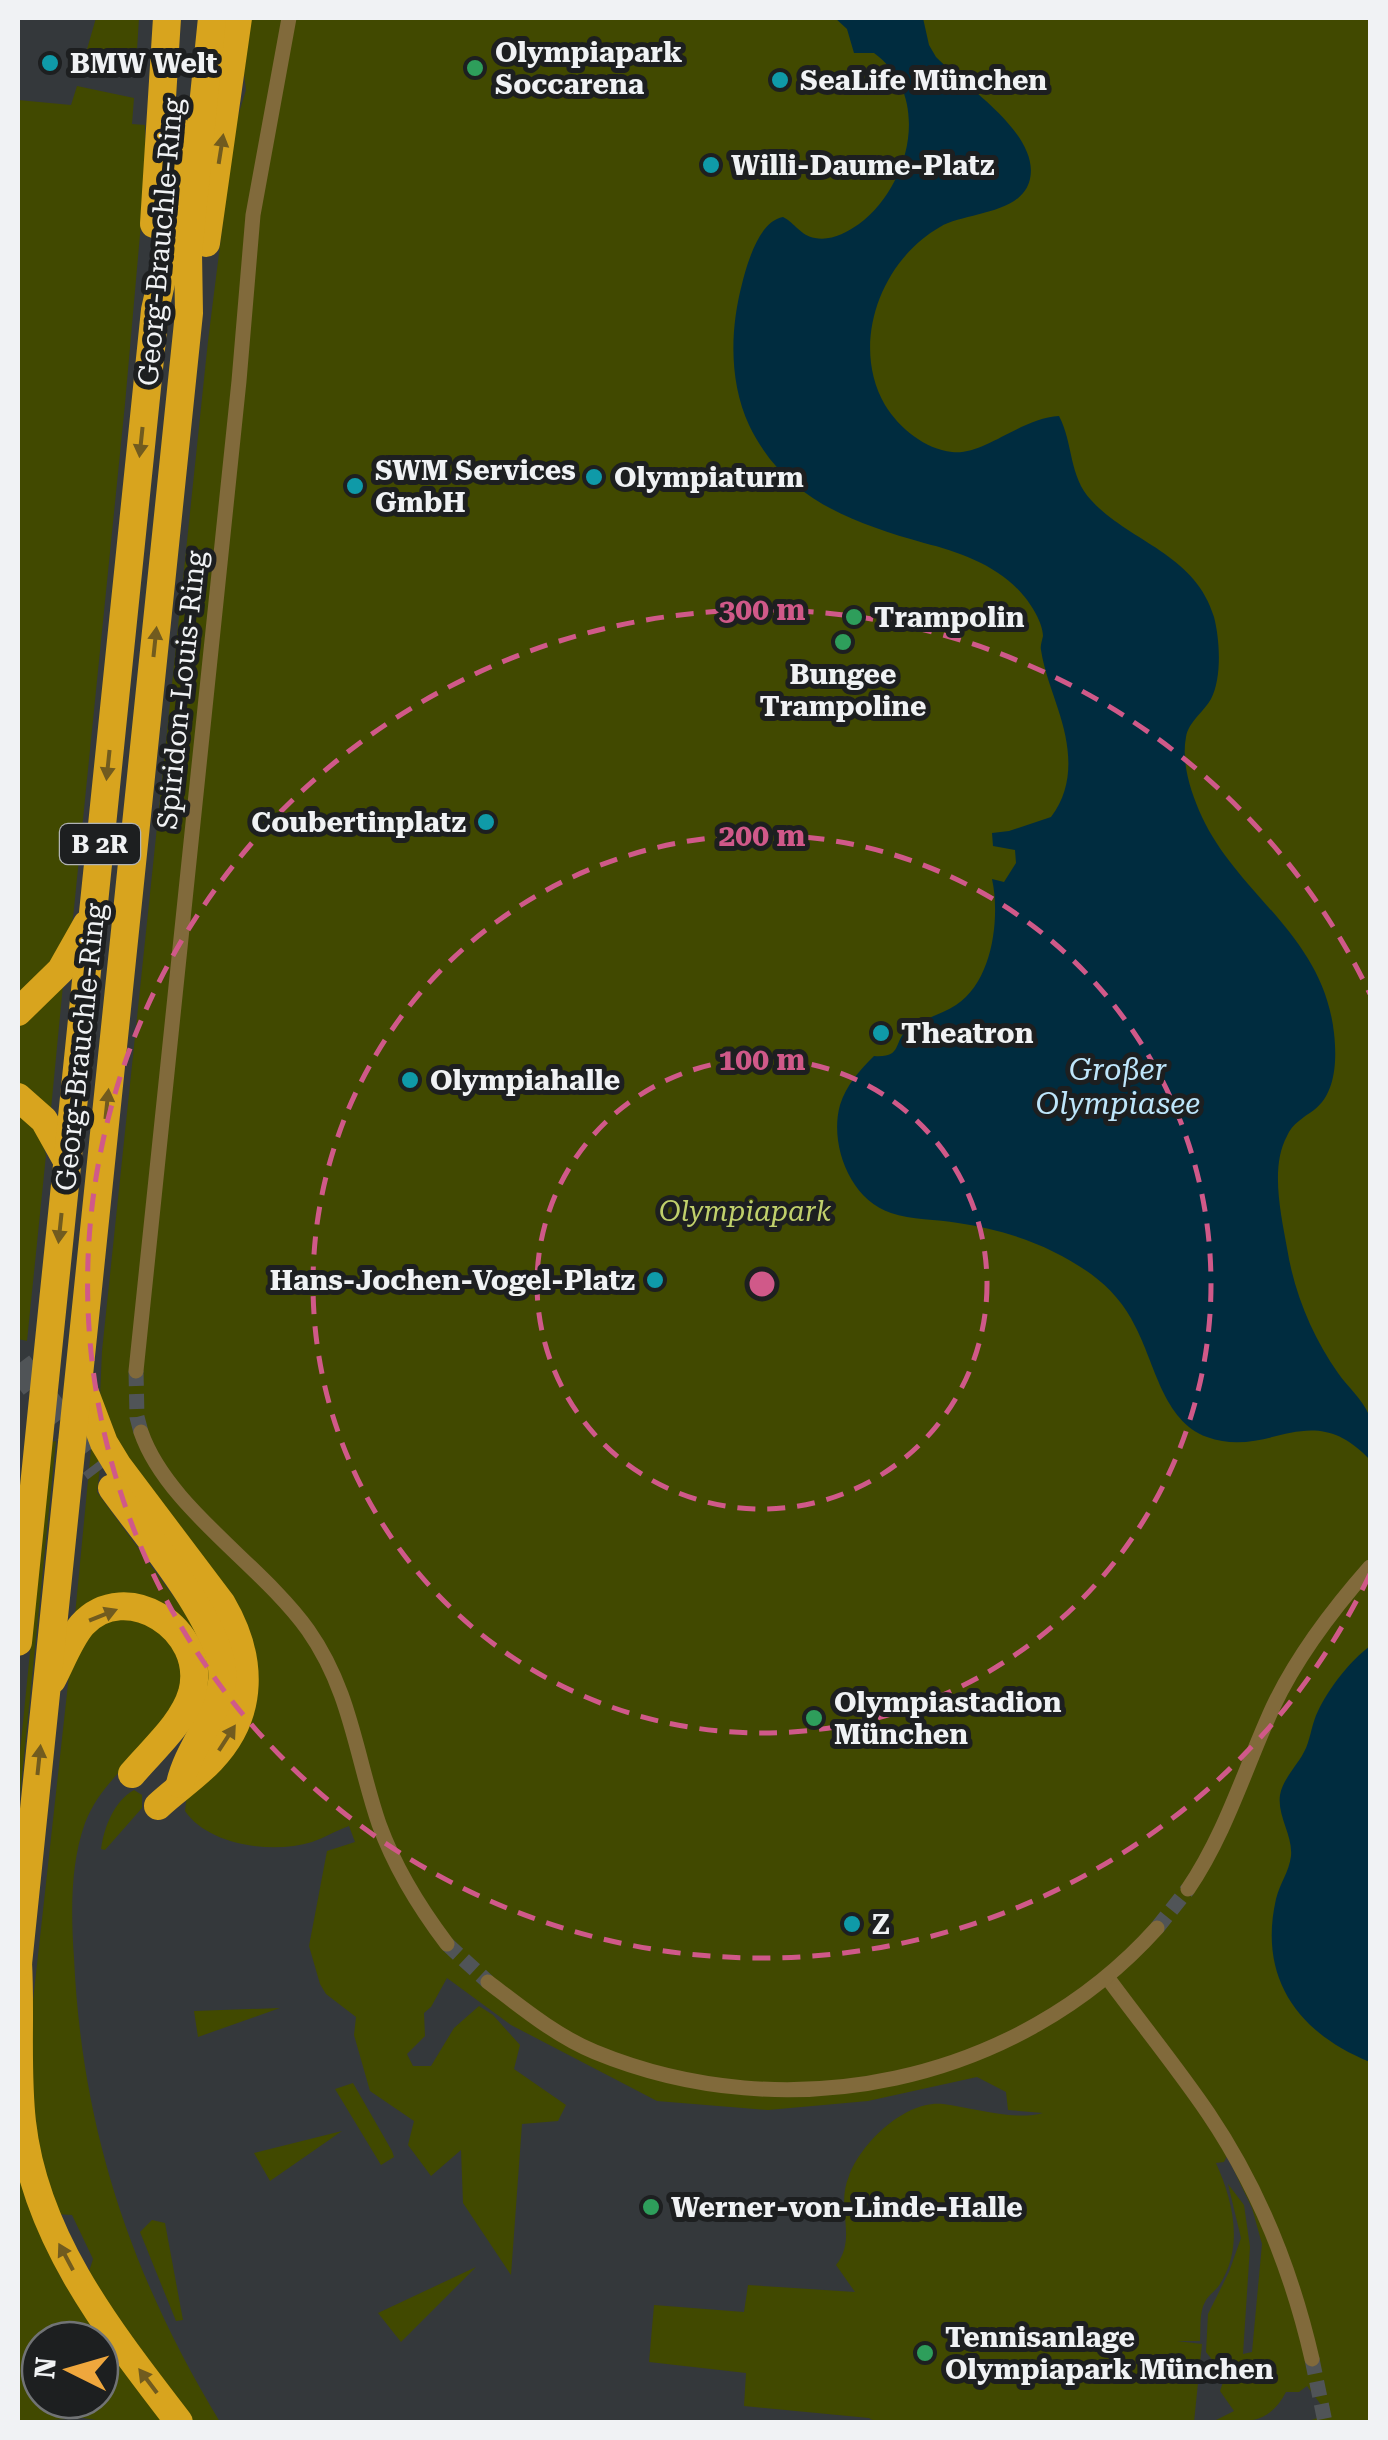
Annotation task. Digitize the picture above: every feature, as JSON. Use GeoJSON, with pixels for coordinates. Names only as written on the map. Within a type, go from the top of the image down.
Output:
{"type":"FeatureCollection","features":[{"type":"Feature","properties":{"kind":"highway"},"geometry":{"type":"LineString","coordinates":[[154,310],[152,250],[167,18]]}},
{"type":"Feature","properties":{"kind":"highway","name":"Georg-Brauchle-Ring"},"geometry":{"type":"LineString","coordinates":[[18,1642],[154,310],[168,252],[193,18]]}},
{"type":"Feature","properties":{"kind":"highway","name":"Georg-Brauchle-Ring"},"geometry":{"type":"LineString","coordinates":[[18,1963],[190,313],[188,253],[212,18]]}},
{"type":"Feature","properties":{"kind":"highway"},"geometry":{"type":"LineString","coordinates":[[190,313],[204,254],[238,18]]}},
{"type":"Feature","properties":{"kind":"highway"},"geometry":{"type":"LineString","coordinates":[[18,1012],[61,970],[92,914]]}},
{"type":"Feature","properties":{"kind":"highway"},"geometry":{"type":"LineString","coordinates":[[18,1097],[44,1120],[67,1161]]}},
{"type":"Feature","properties":{"kind":"highway"},"geometry":{"type":"LineString","coordinates":[[79,1376],[104,1443],[222,1604],[241,1642],[246,1680],[241,1714],[234,1730],[212,1759],[158,1806]]}},
{"type":"Feature","properties":{"kind":"highway"},"geometry":{"type":"LineString","coordinates":[[100,1471],[212,1630],[222,1666],[222,1683],[180,1786]]}},
{"type":"Feature","properties":{"kind":"highway"},"geometry":{"type":"LineString","coordinates":[[46,1690],[82,1625],[102,1613],[122,1608],[141,1610],[174,1627],[183,1638],[194,1667],[191,1696],[179,1720],[132,1774],[206,1723]]}},
{"type":"Feature","properties":{"kind":"highway","name":"B 2R"},"geometry":{"type":"LineString","coordinates":[[18,1963],[22,2122],[40,2199],[55,2238],[79,2282],[116,2340],[179,2422]]}},
{"type":"Feature","properties":{"kind":"street","name":"Spiridon-Louis-Ring"},"geometry":{"type":"LineString","coordinates":[[136,1371],[254,215],[289,18]]}},
{"type":"Feature","properties":{"kind":"street"},"geometry":{"type":"LineString","coordinates":[[141,1432],[148,1451],[180,1496],[308,1630],[336,1678],[379,1823],[401,1877],[447,1944]]}},
{"type":"Feature","properties":{"kind":"street"},"geometry":{"type":"LineString","coordinates":[[1188,1889],[1220,1833],[1281,1692],[1322,1628],[1370,1567]]}},
{"type":"Feature","properties":{"kind":"street"},"geometry":{"type":"LineString","coordinates":[[488,1982],[542,2022],[591,2051],[692,2083],[782,2092],[898,2079],[986,2050],[1076,2000],[1107,1977],[1157,1928]]}},
{"type":"Feature","properties":{"kind":"street"},"geometry":{"type":"LineString","coordinates":[[1107,1977],[1210,2115],[1238,2162],[1282,2257],[1312,2359]]}},
{"type":"Feature","properties":{"kind":"green space"},"geometry":{"type":"Polygon","coordinates":[[[96,18],[139,18],[136,66],[129,66],[128,73],[83,63],[96,18]]]}},
{"type":"Feature","properties":{"kind":"green space","name":"Olympiapark"},"geometry":{"type":"Polygon","coordinates":[[[251,18],[1370,18],[1370,2422],[1306,2422],[1328,2414],[1307,2386],[1299,2392],[1286,2392],[1264,2416],[1212,2422],[1234,2411],[1220,2391],[1225,2376],[1206,2352],[1208,2314],[1241,2238],[1228,2184],[1244,2205],[1250,2247],[1243,2354],[1252,2352],[1262,2244],[1252,2208],[1227,2156],[1224,2162],[1216,2163],[1231,2208],[1232,2254],[1220,2284],[1203,2306],[1200,2341],[1177,2341],[1202,2344],[1194,2422],[876,2422],[869,2418],[744,2406],[746,2373],[649,2362],[654,2305],[744,2312],[748,2285],[855,2292],[836,2265],[845,2244],[845,2188],[863,2150],[900,2116],[943,2104],[1007,2115],[1043,2113],[1008,2110],[1006,2092],[977,2077],[868,2101],[768,2110],[657,2101],[511,2025],[447,1978],[424,2013],[425,2036],[407,2054],[413,2066],[431,2066],[454,2028],[479,2006],[493,2015],[520,2045],[514,2069],[566,2105],[558,2121],[522,2124],[511,2275],[463,2203],[461,2150],[431,2176],[408,2145],[414,2121],[370,2091],[354,2035],[356,2017],[326,1994],[320,1984],[309,1946],[327,1851],[355,1842],[349,1826],[296,1846],[261,1847],[209,1832],[185,1811],[187,1794],[248,1719],[112,1435],[100,1397],[208,341],[235,126],[246,90],[244,73],[251,18]]]}},
{"type":"Feature","properties":{"kind":"green space"},"geometry":{"type":"Polygon","coordinates":[[[77,86],[134,98],[132,124],[145,125],[146,167],[73,918],[59,953],[18,1001],[18,100],[71,105],[77,86]]]}},
{"type":"Feature","properties":{"kind":"green space"},"geometry":{"type":"Polygon","coordinates":[[[63,985],[51,1109],[18,1088],[18,1019],[63,985]]]}},
{"type":"Feature","properties":{"kind":"green space"},"geometry":{"type":"Polygon","coordinates":[[[18,1108],[38,1130],[46,1155],[27,1341],[18,1339],[18,1108]]]}},
{"type":"Feature","properties":{"kind":"green space"},"geometry":{"type":"Polygon","coordinates":[[[92,1439],[102,1452],[97,1492],[190,1619],[210,1663],[207,1701],[175,1618],[75,1615],[92,1439]]]}},
{"type":"Feature","properties":{"kind":"green space"},"geometry":{"type":"Polygon","coordinates":[[[56,1441],[18,1816],[18,1772],[51,1442],[56,1441]]]}},
{"type":"Feature","properties":{"kind":"green space"},"geometry":{"type":"Polygon","coordinates":[[[132,1615],[175,1636],[188,1683],[164,1724],[109,1784],[85,1823],[74,1873],[72,1907],[79,2021],[88,2082],[100,2142],[137,2256],[161,2312],[220,2422],[194,2422],[87,2278],[93,2259],[72,2215],[56,2214],[41,2169],[29,2097],[32,2010],[71,1657],[100,1623],[132,1615]]]}},
{"type":"Feature","properties":{"kind":"green space"},"geometry":{"type":"Polygon","coordinates":[[[134,1790],[142,1795],[142,1808],[105,1850],[101,1849],[111,1815],[134,1790]]]}},
{"type":"Feature","properties":{"kind":"green space"},"geometry":{"type":"Polygon","coordinates":[[[280,2008],[198,2037],[194,2011],[280,2008]]]}},
{"type":"Feature","properties":{"kind":"green space"},"geometry":{"type":"Polygon","coordinates":[[[353,2083],[392,2151],[394,2157],[381,2165],[335,2089],[353,2083]]]}},
{"type":"Feature","properties":{"kind":"green space"},"geometry":{"type":"Polygon","coordinates":[[[342,2131],[270,2181],[254,2153],[342,2131]]]}},
{"type":"Feature","properties":{"kind":"green space"},"geometry":{"type":"Polygon","coordinates":[[[18,2146],[51,2257],[91,2320],[20,2320],[20,2420],[50,2420],[18,2422],[18,2146]]]}},
{"type":"Feature","properties":{"kind":"green space"},"geometry":{"type":"Polygon","coordinates":[[[152,2220],[165,2223],[183,2320],[176,2321],[140,2232],[152,2220]]]}},
{"type":"Feature","properties":{"kind":"green space"},"geometry":{"type":"Polygon","coordinates":[[[476,2267],[401,2342],[378,2313],[476,2267]]]}},
{"type":"Feature","properties":{"kind":"green space"},"geometry":{"type":"Polygon","coordinates":[[[120,2360],[164,2422],[96,2420],[120,2420],[120,2360]]]}},
{"type":"Feature","properties":{"kind":"water","name":"Großer Olympiasee"},"geometry":{"type":"Polygon","coordinates":[[[835,18],[923,18],[936,57],[1012,128],[1030,162],[1030,179],[1016,200],[940,227],[919,242],[887,282],[871,331],[870,357],[885,405],[914,436],[932,447],[952,452],[976,448],[1031,423],[1059,416],[1084,491],[1106,514],[1177,563],[1205,595],[1214,617],[1219,648],[1217,681],[1211,699],[1188,731],[1186,767],[1198,808],[1218,845],[1297,942],[1327,999],[1335,1054],[1331,1085],[1321,1103],[1295,1124],[1287,1136],[1279,1162],[1278,1191],[1299,1297],[1329,1359],[1369,1415],[1370,1460],[1348,1442],[1328,1433],[1309,1431],[1230,1442],[1192,1429],[1170,1405],[1127,1311],[1091,1274],[1061,1255],[1011,1235],[891,1213],[864,1196],[840,1153],[840,1105],[859,1072],[874,1056],[893,1052],[907,1030],[956,1005],[979,980],[994,928],[992,879],[1004,882],[1016,863],[1015,850],[993,846],[992,833],[1051,817],[1064,791],[1068,750],[1042,657],[1041,625],[1023,595],[978,562],[870,526],[822,504],[781,471],[764,450],[742,408],[735,373],[735,319],[755,244],[767,226],[783,217],[806,235],[821,239],[859,224],[877,208],[891,187],[908,140],[909,116],[904,93],[892,71],[874,53],[854,53],[847,29],[835,18]]]}},
{"type":"Feature","properties":{"kind":"water"},"geometry":{"type":"Polygon","coordinates":[[[1370,1646],[1370,2062],[1322,2035],[1289,1999],[1273,1954],[1272,1927],[1276,1899],[1291,1856],[1281,1810],[1282,1789],[1306,1748],[1328,1693],[1370,1646]]]}},
{"type":"Feature","properties":{"kind":"tunnel"},"geometry":{"type":"LineString","coordinates":[[18,1364],[99,1471]]}},
{"type":"Feature","properties":{"kind":"tunnel"},"geometry":{"type":"LineString","coordinates":[[136,1371],[141,1432]]}},
{"type":"Feature","properties":{"kind":"tunnel"},"geometry":{"type":"LineString","coordinates":[[1157,1928],[1188,1889]]}},
{"type":"Feature","properties":{"kind":"tunnel"},"geometry":{"type":"LineString","coordinates":[[447,1944],[488,1982]]}},
{"type":"Feature","properties":{"kind":"tunnel"},"geometry":{"type":"LineString","coordinates":[[1312,2359],[1325,2422]]}},
{"type":"Feature","properties":{"kind":"place","name":"BMW Welt"},"geometry":{"type":"Point","coordinates":[50,63]}},
{"type":"Feature","properties":{"kind":"place","name":"Olympiapark Soccarena"},"geometry":{"type":"Point","coordinates":[475,68]}},
{"type":"Feature","properties":{"kind":"place","name":"SeaLife München"},"geometry":{"type":"Point","coordinates":[780,80]}},
{"type":"Feature","properties":{"kind":"place","name":"Willi-Daume-Platz"},"geometry":{"type":"Point","coordinates":[711,165]}},
{"type":"Feature","properties":{"kind":"place","name":"Olympiaturm"},"geometry":{"type":"Point","coordinates":[594,477]}},
{"type":"Feature","properties":{"kind":"place","name":"SWM Services GmbH"},"geometry":{"type":"Point","coordinates":[355,486]}},
{"type":"Feature","properties":{"kind":"place","name":"Trampolin"},"geometry":{"type":"Point","coordinates":[854,617]}},
{"type":"Feature","properties":{"kind":"place","name":"Bungee Trampoline"},"geometry":{"type":"Point","coordinates":[843,642]}},
{"type":"Feature","properties":{"kind":"place","name":"Coubertinplatz"},"geometry":{"type":"Point","coordinates":[486,822]}},
{"type":"Feature","properties":{"kind":"place","name":"Theatron"},"geometry":{"type":"Point","coordinates":[881,1033]}},
{"type":"Feature","properties":{"kind":"place","name":"Olympiahalle"},"geometry":{"type":"Point","coordinates":[410,1080]}},
{"type":"Feature","properties":{"kind":"place","name":"Hans-Jochen-Vogel-Platz"},"geometry":{"type":"Point","coordinates":[655,1280]}},
{"type":"Feature","properties":{"kind":"place","name":"Olympiastadion München"},"geometry":{"type":"Point","coordinates":[814,1718]}},
{"type":"Feature","properties":{"kind":"place","name":"Z"},"geometry":{"type":"Point","coordinates":[852,1924]}},
{"type":"Feature","properties":{"kind":"place","name":"Werner-von-Linde-Halle"},"geometry":{"type":"Point","coordinates":[651,2207]}},
{"type":"Feature","properties":{"kind":"place","name":"Tennisanlage Olympiapark München"},"geometry":{"type":"Point","coordinates":[925,2353]}}]}
